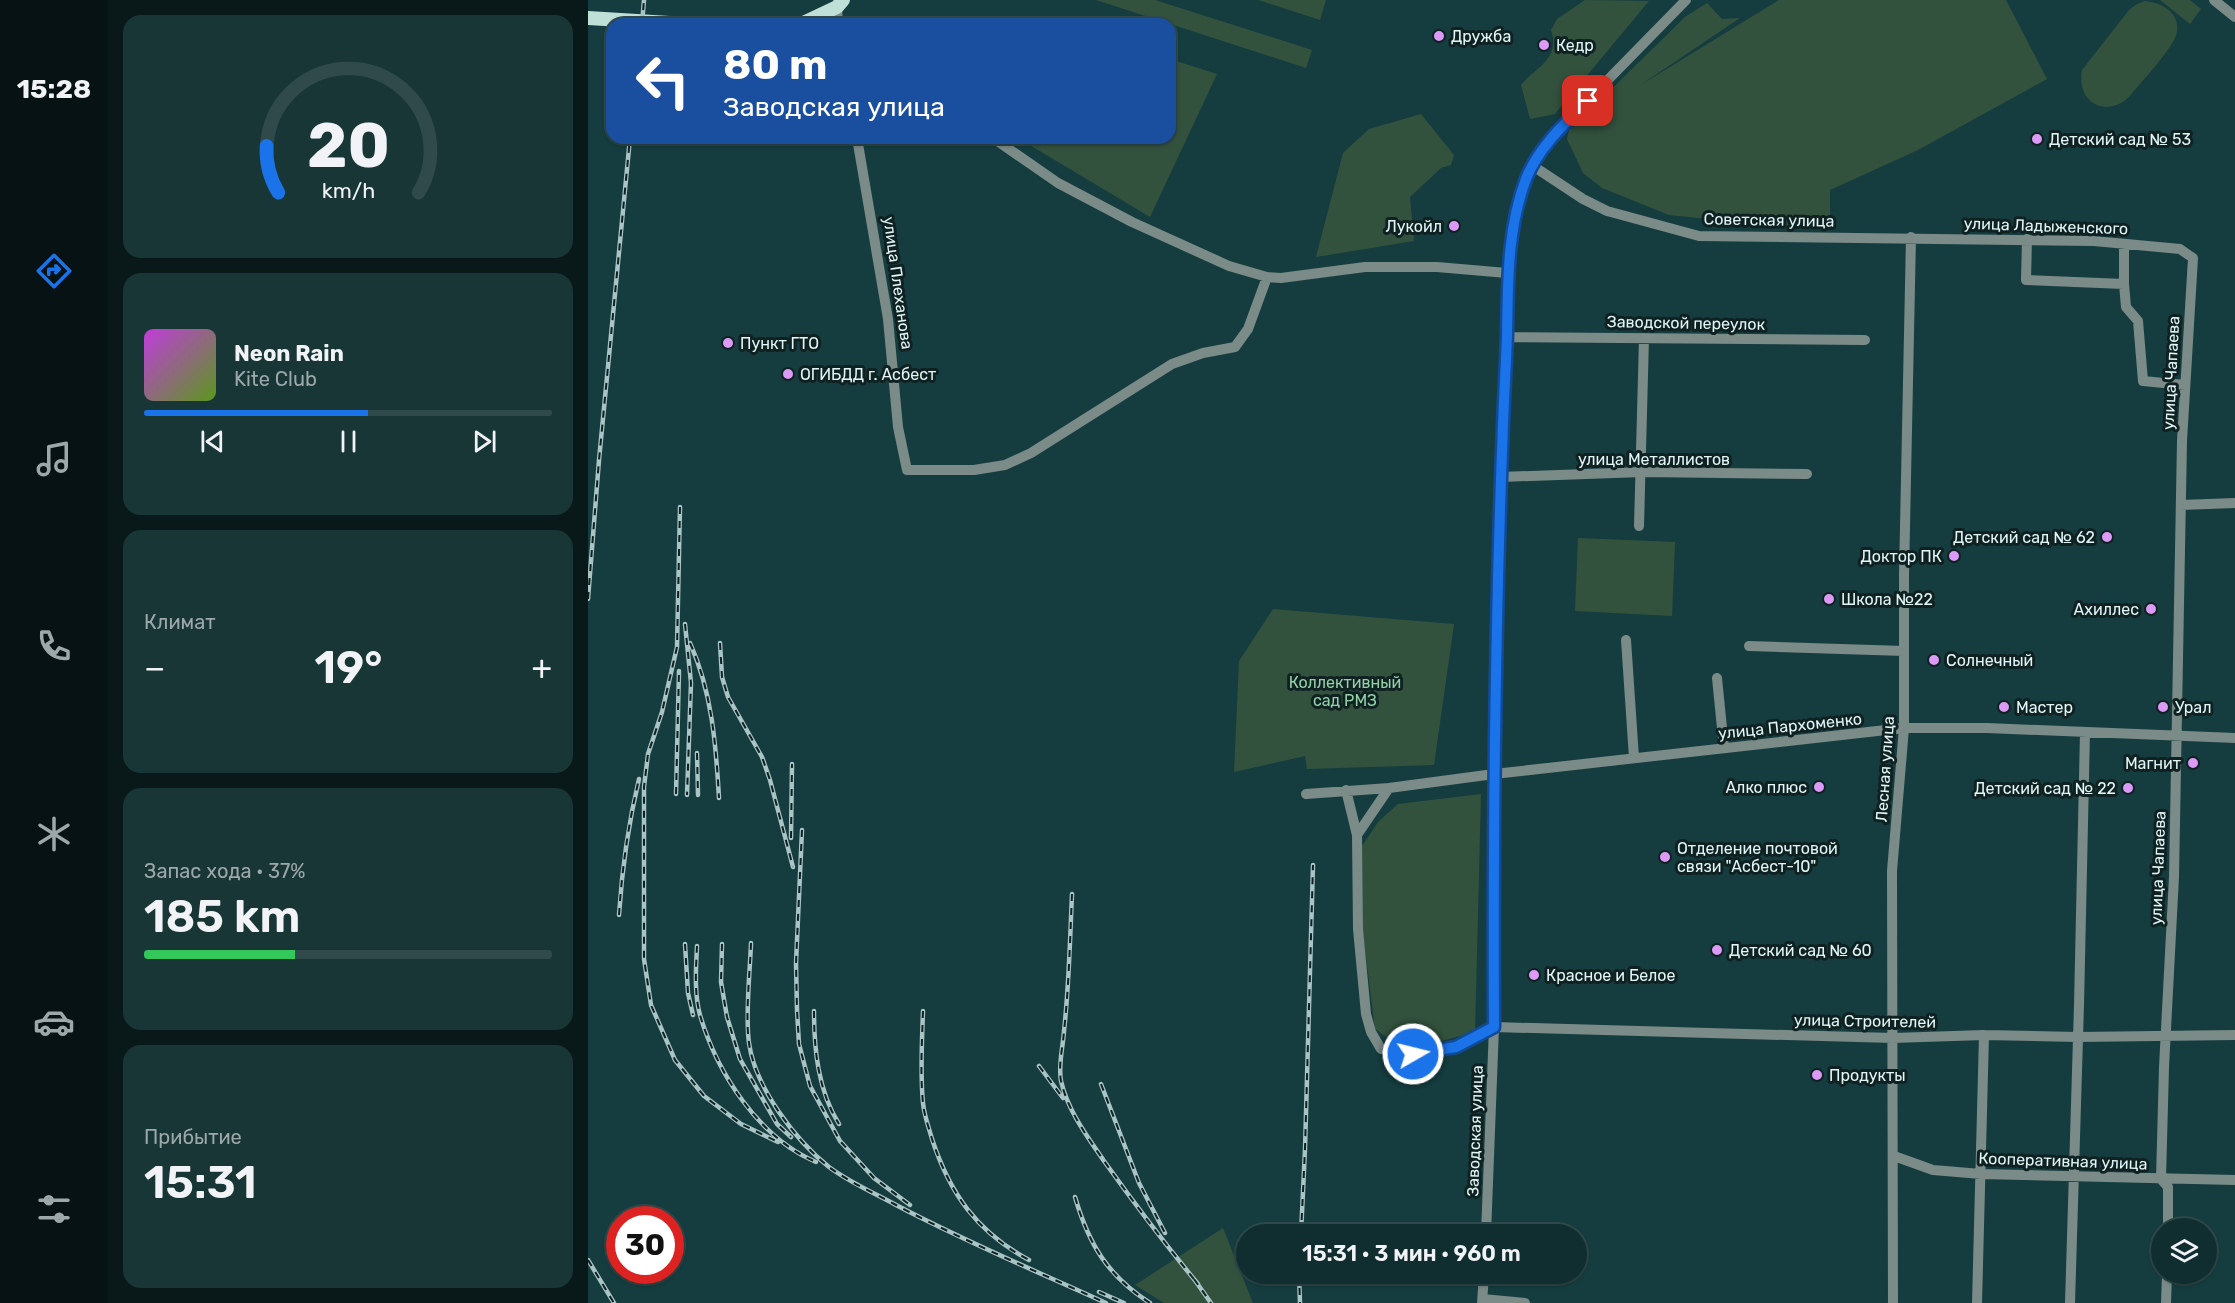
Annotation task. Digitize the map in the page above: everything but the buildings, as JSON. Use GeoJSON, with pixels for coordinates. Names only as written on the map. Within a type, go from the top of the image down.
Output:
{"type":"FeatureCollection","features":[{"type":"Feature","properties":{"kind":"main road"},"geometry":{"type":"LineString","coordinates":[[812,18],[840,3]]}},
{"type":"Feature","properties":{"kind":"main road"},"geometry":{"type":"LineString","coordinates":[[588,17],[606,18]]}},
{"type":"Feature","properties":{"kind":"street","name":"Заводская улица"},"geometry":{"type":"LineString","coordinates":[[1486,1224],[1494,1027],[1494,774],[1507,273],[1526,178],[1549,140],[1686,0]]}},
{"type":"Feature","properties":{"kind":"street"},"geometry":{"type":"LineString","coordinates":[[2214,0],[2235,17]]}},
{"type":"Feature","properties":{"kind":"street"},"geometry":{"type":"LineString","coordinates":[[839,18],[840,3]]}},
{"type":"Feature","properties":{"kind":"street","name":"улица Плеханова"},"geometry":{"type":"LineString","coordinates":[[858,144],[888,319],[898,427],[907,470],[974,470],[1005,465],[1031,453],[1172,364],[1203,353],[1235,347],[1248,329],[1267,277]]}},
{"type":"Feature","properties":{"kind":"street"},"geometry":{"type":"LineString","coordinates":[[1002,144],[1058,183],[1132,222],[1228,266],[1267,277],[1281,278],[1365,267],[1437,267],[1507,273]]}},
{"type":"Feature","properties":{"kind":"street","name":"Советская улица"},"geometry":{"type":"LineString","coordinates":[[1533,166],[1583,199],[1607,211],[1700,236],[1911,237]]}},
{"type":"Feature","properties":{"kind":"street","name":"улица Ладыженского"},"geometry":{"type":"LineString","coordinates":[[1911,237],[2094,241],[2180,249]]}},
{"type":"Feature","properties":{"kind":"street","name":"Лесная улица"},"geometry":{"type":"LineString","coordinates":[[1893,1303],[1892,872],[1904,728],[1911,237]]}},
{"type":"Feature","properties":{"kind":"street"},"geometry":{"type":"LineString","coordinates":[[2027,239],[2026,280],[2124,284]]}},
{"type":"Feature","properties":{"kind":"street"},"geometry":{"type":"LineString","coordinates":[[2124,244],[2126,307],[2138,321],[2143,381],[2185,385]]}},
{"type":"Feature","properties":{"kind":"street","name":"улица Чапаева"},"geometry":{"type":"LineString","coordinates":[[2168,1218],[2168,1187],[2161,1179],[2174,877],[2185,385],[2193,258],[2180,249]]}},
{"type":"Feature","properties":{"kind":"street","name":"Заводской переулок"},"geometry":{"type":"LineString","coordinates":[[1507,337],[1865,340]]}},
{"type":"Feature","properties":{"kind":"street"},"geometry":{"type":"LineString","coordinates":[[1640,526],[1644,338]]}},
{"type":"Feature","properties":{"kind":"street","name":"улица Металлистов"},"geometry":{"type":"LineString","coordinates":[[1501,477],[1642,472],[1807,474]]}},
{"type":"Feature","properties":{"kind":"street"},"geometry":{"type":"LineString","coordinates":[[2181,504],[2235,503]]}},
{"type":"Feature","properties":{"kind":"street"},"geometry":{"type":"LineString","coordinates":[[1626,640],[1634,758]]}},
{"type":"Feature","properties":{"kind":"street"},"geometry":{"type":"LineString","coordinates":[[1749,646],[1904,651]]}},
{"type":"Feature","properties":{"kind":"street"},"geometry":{"type":"LineString","coordinates":[[1717,678],[1724,748]]}},
{"type":"Feature","properties":{"kind":"street","name":"улица Пархоменко"},"geometry":{"type":"LineString","coordinates":[[1306,794],[1389,788],[1904,728],[1987,728],[2235,738]]}},
{"type":"Feature","properties":{"kind":"street"},"geometry":{"type":"LineString","coordinates":[[2070,1303],[2085,732]]}},
{"type":"Feature","properties":{"kind":"street"},"geometry":{"type":"LineString","coordinates":[[1358,835],[1389,788]]}},
{"type":"Feature","properties":{"kind":"street"},"geometry":{"type":"LineString","coordinates":[[1346,790],[1358,835],[1358,929],[1366,1014],[1371,1032],[1381,1049],[1413,1054],[1456,1047],[1494,1027]]}},
{"type":"Feature","properties":{"kind":"street","name":"улица Строителей"},"geometry":{"type":"LineString","coordinates":[[1494,1027],[1893,1038],[1984,1035],[2078,1037],[2235,1035]]}},
{"type":"Feature","properties":{"kind":"street"},"geometry":{"type":"LineString","coordinates":[[1977,1303],[1984,1035]]}},
{"type":"Feature","properties":{"kind":"street","name":"Кооперативная улица"},"geometry":{"type":"LineString","coordinates":[[1894,1156],[1933,1170],[1980,1174],[2235,1180]]}},
{"type":"Feature","properties":{"kind":"street"},"geometry":{"type":"LineString","coordinates":[[1484,1284],[1483,1301],[1525,1303]]}},
{"type":"Feature","properties":{"kind":"street"},"geometry":{"type":"LineString","coordinates":[[2166,1303],[2167,1284]]}},
{"type":"Feature","properties":{"kind":"green space"},"geometry":{"type":"Polygon","coordinates":[[[1096,0],[1155,0],[1312,50],[1306,68],[1176,26],[1176,18],[1152,18],[1096,0]]]}},
{"type":"Feature","properties":{"kind":"green space"},"geometry":{"type":"Polygon","coordinates":[[[1258,0],[1326,0],[1320,20],[1258,0]]]}},
{"type":"Feature","properties":{"kind":"green space"},"geometry":{"type":"Polygon","coordinates":[[[1585,0],[1649,1],[1555,114],[1530,119],[1521,85],[1550,55],[1553,48],[1551,30],[1557,19],[1585,0]]]}},
{"type":"Feature","properties":{"kind":"green space"},"geometry":{"type":"Polygon","coordinates":[[[1779,0],[2006,0],[2047,79],[1918,150],[1830,190],[1830,227],[1747,223],[1669,215],[1602,188],[1583,173],[1567,139],[1569,130],[1586,119],[1582,118],[1685,17],[1707,3],[1722,19],[1740,18],[1639,86],[1779,0]]]}},
{"type":"Feature","properties":{"kind":"green space"},"geometry":{"type":"Polygon","coordinates":[[[2160,0],[2190,0],[2201,9],[2190,24],[2160,0]]]}},
{"type":"Feature","properties":{"kind":"green space"},"geometry":{"type":"Polygon","coordinates":[[[2145,1],[2159,4],[2170,12],[2177,23],[2175,38],[2129,97],[2111,107],[2094,104],[2083,91],[2082,70],[2129,10],[2145,1]]]}},
{"type":"Feature","properties":{"kind":"green space"},"geometry":{"type":"Polygon","coordinates":[[[1176,61],[1217,74],[1150,217],[1028,144],[1176,144],[1176,61]]]}},
{"type":"Feature","properties":{"kind":"green space"},"geometry":{"type":"Polygon","coordinates":[[[1421,114],[1454,155],[1451,165],[1441,168],[1410,197],[1414,241],[1316,257],[1343,153],[1369,129],[1421,114]]]}},
{"type":"Feature","properties":{"kind":"green space"},"geometry":{"type":"Polygon","coordinates":[[[1578,538],[1675,542],[1672,616],[1575,611],[1578,538]]]}},
{"type":"Feature","properties":{"kind":"green space","name":"Коллективный сад РМЗ"},"geometry":{"type":"Polygon","coordinates":[[[1273,609],[1454,624],[1434,765],[1307,769],[1305,756],[1234,772],[1239,661],[1273,609]]]}},
{"type":"Feature","properties":{"kind":"green space"},"geometry":{"type":"Polygon","coordinates":[[[1481,794],[1475,1032],[1423,1046],[1397,1045],[1375,1029],[1363,933],[1362,846],[1378,822],[1398,804],[1481,794]]]}},
{"type":"Feature","properties":{"kind":"green space"},"geometry":{"type":"Polygon","coordinates":[[[1223,1228],[1236,1260],[1236,1284],[1245,1284],[1253,1303],[1164,1303],[1135,1285],[1223,1228]]]}},
{"type":"Feature","properties":{"kind":"railway"},"geometry":{"type":"LineString","coordinates":[[642,18],[644,0]]}},
{"type":"Feature","properties":{"kind":"railway"},"geometry":{"type":"LineString","coordinates":[[588,599],[629,144]]}},
{"type":"Feature","properties":{"kind":"railway"},"geometry":{"type":"LineString","coordinates":[[680,507],[677,647],[662,712],[648,754],[644,787],[644,959],[651,1005],[675,1060],[704,1096],[741,1124],[778,1142]]}},
{"type":"Feature","properties":{"kind":"railway"},"geometry":{"type":"LineString","coordinates":[[685,624],[691,683],[687,795]]}},
{"type":"Feature","properties":{"kind":"railway"},"geometry":{"type":"LineString","coordinates":[[690,643],[703,680],[712,719],[719,798]]}},
{"type":"Feature","properties":{"kind":"railway"},"geometry":{"type":"LineString","coordinates":[[720,643],[722,677],[728,697],[762,757],[793,867]]}},
{"type":"Feature","properties":{"kind":"railway"},"geometry":{"type":"LineString","coordinates":[[676,794],[679,671]]}},
{"type":"Feature","properties":{"kind":"railway"},"geometry":{"type":"LineString","coordinates":[[697,753],[698,795]]}},
{"type":"Feature","properties":{"kind":"railway"},"geometry":{"type":"LineString","coordinates":[[791,838],[792,764]]}},
{"type":"Feature","properties":{"kind":"railway"},"geometry":{"type":"LineString","coordinates":[[619,915],[626,847],[639,779]]}},
{"type":"Feature","properties":{"kind":"railway"},"geometry":{"type":"LineString","coordinates":[[802,830],[796,963],[797,1010],[799,1044],[810,1086],[840,1141],[874,1178],[910,1205]]}},
{"type":"Feature","properties":{"kind":"railway"},"geometry":{"type":"LineString","coordinates":[[1301,1224],[1313,865]]}},
{"type":"Feature","properties":{"kind":"railway"},"geometry":{"type":"LineString","coordinates":[[1072,894],[1067,997],[1060,1069],[1064,1092],[1079,1123],[1104,1161],[1198,1284]]}},
{"type":"Feature","properties":{"kind":"railway"},"geometry":{"type":"LineString","coordinates":[[751,943],[747,1020],[753,1060],[759,1077],[778,1111],[816,1156],[845,1178],[922,1218],[1106,1303]]}},
{"type":"Feature","properties":{"kind":"railway"},"geometry":{"type":"LineString","coordinates":[[685,944],[688,993],[693,1015]]}},
{"type":"Feature","properties":{"kind":"railway"},"geometry":{"type":"LineString","coordinates":[[722,944],[721,982],[727,1017],[740,1059],[777,1124],[791,1137]]}},
{"type":"Feature","properties":{"kind":"railway"},"geometry":{"type":"LineString","coordinates":[[697,946],[698,1007],[717,1059],[729,1081],[743,1101],[776,1137],[795,1151],[816,1162]]}},
{"type":"Feature","properties":{"kind":"railway"},"geometry":{"type":"LineString","coordinates":[[814,1011],[815,1040],[822,1084],[839,1124]]}},
{"type":"Feature","properties":{"kind":"railway"},"geometry":{"type":"LineString","coordinates":[[923,1011],[921,1069],[923,1103],[939,1159],[957,1194],[980,1224],[994,1237],[1029,1260]]}},
{"type":"Feature","properties":{"kind":"railway"},"geometry":{"type":"LineString","coordinates":[[1039,1066],[1063,1098]]}},
{"type":"Feature","properties":{"kind":"railway"},"geometry":{"type":"LineString","coordinates":[[1101,1084],[1139,1183],[1165,1233]]}},
{"type":"Feature","properties":{"kind":"railway"},"geometry":{"type":"LineString","coordinates":[[1075,1197],[1087,1230],[1102,1258],[1123,1282],[1150,1303]]}},
{"type":"Feature","properties":{"kind":"railway"},"geometry":{"type":"LineString","coordinates":[[588,1260],[614,1303]]}},
{"type":"Feature","properties":{"kind":"railway"},"geometry":{"type":"LineString","coordinates":[[1194,1279],[1211,1303]]}},
{"type":"Feature","properties":{"kind":"railway"},"geometry":{"type":"LineString","coordinates":[[1299,1284],[1300,1303]]}},
{"type":"Feature","properties":{"kind":"railway"},"geometry":{"type":"LineString","coordinates":[[1099,1292],[1124,1303]]}},
{"type":"Feature","properties":{"kind":"place","name":"Дружба"},"geometry":{"type":"Point","coordinates":[1439,36]}},
{"type":"Feature","properties":{"kind":"place","name":"Кедр"},"geometry":{"type":"Point","coordinates":[1544,45]}},
{"type":"Feature","properties":{"kind":"place","name":"Детский сад № 53"},"geometry":{"type":"Point","coordinates":[2037,139]}},
{"type":"Feature","properties":{"kind":"place","name":"Лукойл"},"geometry":{"type":"Point","coordinates":[1454,226]}},
{"type":"Feature","properties":{"kind":"place","name":"Пункт ГТО"},"geometry":{"type":"Point","coordinates":[728,343]}},
{"type":"Feature","properties":{"kind":"place","name":"ОГИБДД г. Асбест"},"geometry":{"type":"Point","coordinates":[788,374]}},
{"type":"Feature","properties":{"kind":"place","name":"Детский сад № 62"},"geometry":{"type":"Point","coordinates":[2107,537]}},
{"type":"Feature","properties":{"kind":"place","name":"Доктор ПК"},"geometry":{"type":"Point","coordinates":[1954,556]}},
{"type":"Feature","properties":{"kind":"place","name":"Школа №22"},"geometry":{"type":"Point","coordinates":[1829,599]}},
{"type":"Feature","properties":{"kind":"place","name":"Ахиллес"},"geometry":{"type":"Point","coordinates":[2151,609]}},
{"type":"Feature","properties":{"kind":"place","name":"Солнечный"},"geometry":{"type":"Point","coordinates":[1934,660]}},
{"type":"Feature","properties":{"kind":"place","name":"Мастер"},"geometry":{"type":"Point","coordinates":[2004,707]}},
{"type":"Feature","properties":{"kind":"place","name":"Урал"},"geometry":{"type":"Point","coordinates":[2163,707]}},
{"type":"Feature","properties":{"kind":"place","name":"Магнит"},"geometry":{"type":"Point","coordinates":[2193,763]}},
{"type":"Feature","properties":{"kind":"place","name":"Алко плюс"},"geometry":{"type":"Point","coordinates":[1819,787]}},
{"type":"Feature","properties":{"kind":"place","name":"Детский сад № 22"},"geometry":{"type":"Point","coordinates":[2128,788]}},
{"type":"Feature","properties":{"kind":"place","name":"Отделение почтовой связи \"Асбест-10\""},"geometry":{"type":"Point","coordinates":[1665,857]}},
{"type":"Feature","properties":{"kind":"place","name":"Детский сад № 60"},"geometry":{"type":"Point","coordinates":[1717,950]}},
{"type":"Feature","properties":{"kind":"place","name":"Красное и Белое"},"geometry":{"type":"Point","coordinates":[1534,975]}},
{"type":"Feature","properties":{"kind":"place","name":"Продукты"},"geometry":{"type":"Point","coordinates":[1817,1075]}},
{"type":"Feature","properties":{"kind":"route"},"geometry":{"type":"LineString","coordinates":[[1413,1054],[1456,1047],[1494,1027],[1497,595],[1507,337],[1507,273],[1526,178],[1549,140],[1588,101]]}}]}
